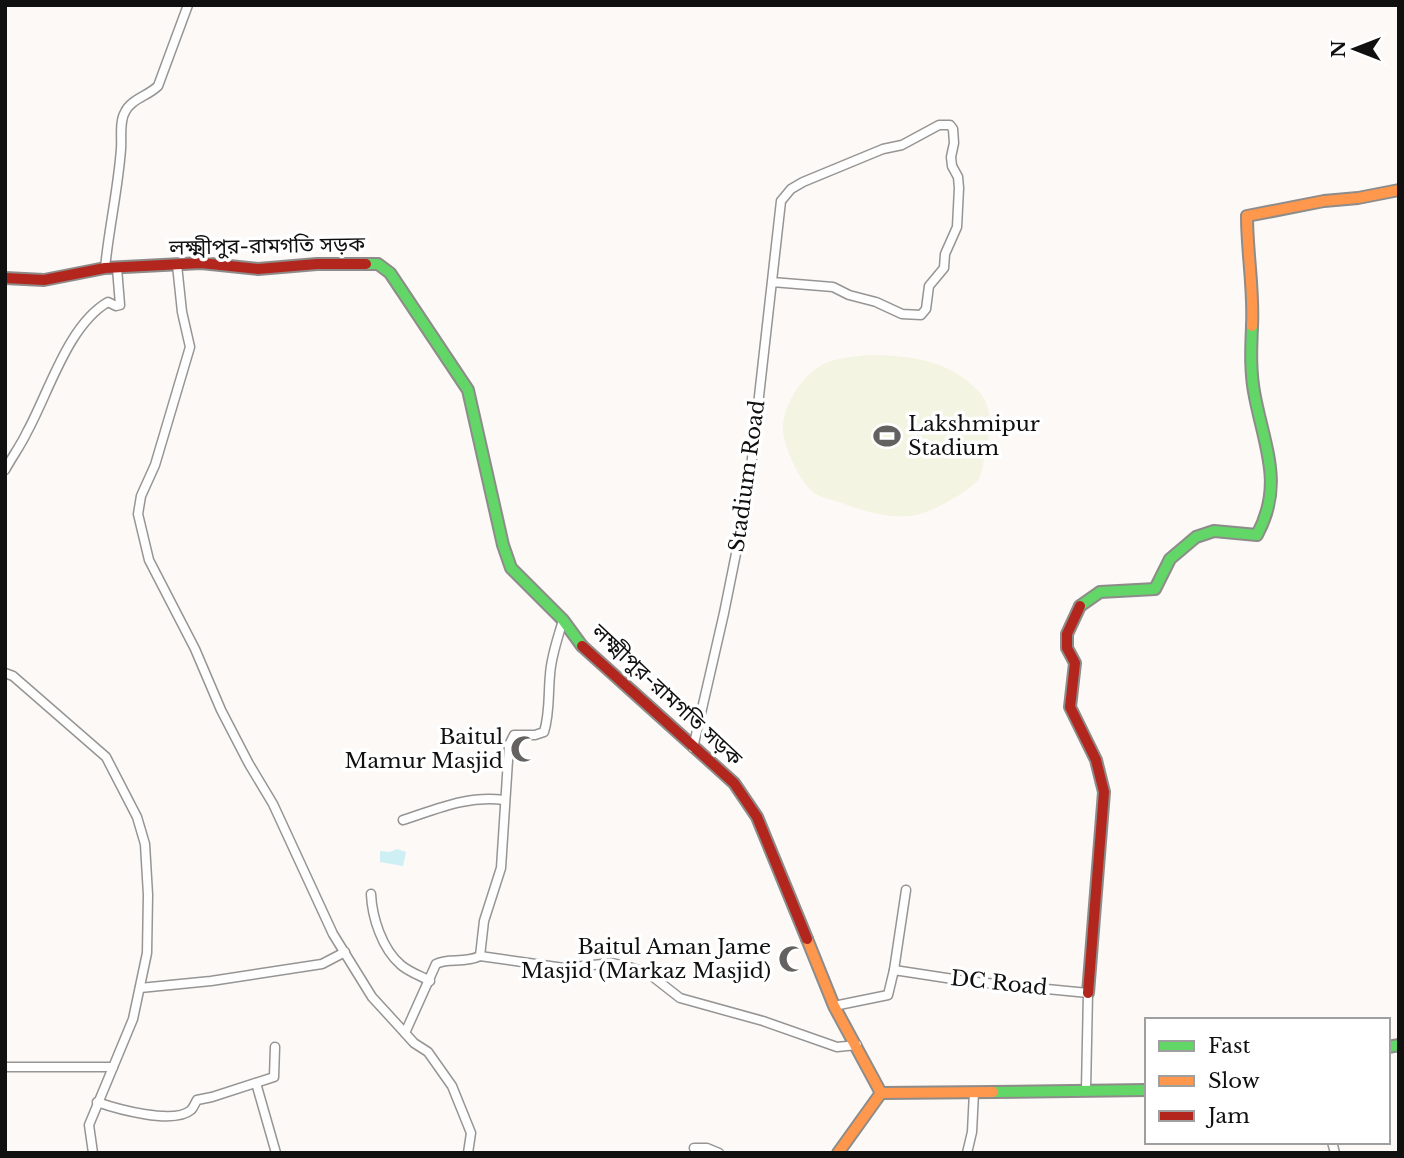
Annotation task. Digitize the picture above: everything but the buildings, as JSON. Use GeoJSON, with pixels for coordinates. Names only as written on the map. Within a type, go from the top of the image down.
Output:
{"type":"FeatureCollection","features":[{"type":"Feature","properties":{"kind":"main road"},"geometry":{"type":"LineString","coordinates":[[1088,993],[1104,792],[1097,760],[1070,707],[1075,663],[1067,648],[1067,634],[1075,613],[1078,607],[1100,592],[1156,589],[1170,559],[1205,533],[1214,531],[1251,536],[1261,529],[1269,508],[1272,472],[1251,376],[1250,323],[1253,298],[1247,216],[1399,190]]}},
{"type":"Feature","properties":{"kind":"main road","name":"লক্ষ্মীপুর-রামগতি সড়ক"},"geometry":{"type":"LineString","coordinates":[[5,278],[44,280],[105,268],[201,263],[258,269],[317,264],[378,264],[390,273],[468,390],[500,535],[511,568],[563,620],[583,647],[734,783],[757,817],[834,1006],[881,1093]]}},
{"type":"Feature","properties":{"kind":"main road"},"geometry":{"type":"LineString","coordinates":[[838,1153],[881,1093],[1145,1090]]}},
{"type":"Feature","properties":{"kind":"street"},"geometry":{"type":"LineString","coordinates":[[105,268],[121,149],[122,116],[135,101],[158,86],[188,5]]}},
{"type":"Feature","properties":{"kind":"street","name":"Stadium Road"},"geometry":{"type":"LineString","coordinates":[[693,748],[748,494],[781,201],[791,189],[803,182],[883,149],[902,145],[939,125],[945,124],[953,129],[951,157],[959,188],[957,228],[945,254],[944,268],[929,286],[926,309],[921,315],[902,314],[833,287],[772,282]]}},
{"type":"Feature","properties":{"kind":"street"},"geometry":{"type":"LineString","coordinates":[[177,265],[182,312],[190,347],[155,465],[141,496],[138,514],[149,559],[206,673],[221,710],[273,804],[341,954],[372,997],[414,1044],[428,1052],[452,1086],[471,1133],[468,1153]]}},
{"type":"Feature","properties":{"kind":"street"},"geometry":{"type":"LineString","coordinates":[[5,470],[27,433],[79,330],[103,305],[108,302],[120,305],[117,268]]}},
{"type":"Feature","properties":{"kind":"street"},"geometry":{"type":"LineString","coordinates":[[480,956],[484,920],[501,867],[505,842],[504,800],[509,746],[514,735],[544,732],[549,715],[553,656],[563,620]]}},
{"type":"Feature","properties":{"kind":"street"},"geometry":{"type":"LineString","coordinates":[[5,673],[13,676],[106,757],[137,817],[145,844],[147,953],[133,1019],[89,1125],[93,1153]]}},
{"type":"Feature","properties":{"kind":"street"},"geometry":{"type":"LineString","coordinates":[[403,820],[454,802],[504,800]]}},
{"type":"Feature","properties":{"kind":"street"},"geometry":{"type":"LineString","coordinates":[[834,1006],[888,995],[906,890]]}},
{"type":"Feature","properties":{"kind":"street"},"geometry":{"type":"LineString","coordinates":[[371,894],[372,910],[390,952],[401,965],[430,981]]}},
{"type":"Feature","properties":{"kind":"street"},"geometry":{"type":"LineString","coordinates":[[140,988],[234,978],[322,964],[341,954]]}},
{"type":"Feature","properties":{"kind":"street"},"geometry":{"type":"LineString","coordinates":[[405,1033],[436,964],[443,960],[458,962],[480,956],[564,968],[612,963],[629,967],[648,973],[680,998],[763,1021],[837,1047],[857,1045]]}},
{"type":"Feature","properties":{"kind":"street","name":"DC Road"},"geometry":{"type":"LineString","coordinates":[[894,970],[966,981],[1088,993]]}},
{"type":"Feature","properties":{"kind":"street"},"geometry":{"type":"LineString","coordinates":[[1086,1090],[1088,993]]}},
{"type":"Feature","properties":{"kind":"street"},"geometry":{"type":"LineString","coordinates":[[97,1102],[127,1112],[181,1114],[191,1110],[197,1100],[274,1077],[275,1047]]}},
{"type":"Feature","properties":{"kind":"street"},"geometry":{"type":"LineString","coordinates":[[5,1067],[113,1067]]}},
{"type":"Feature","properties":{"kind":"street"},"geometry":{"type":"LineString","coordinates":[[256,1083],[276,1153]]}},
{"type":"Feature","properties":{"kind":"street"},"geometry":{"type":"LineString","coordinates":[[967,1153],[972,1132],[974,1092]]}},
{"type":"Feature","properties":{"kind":"street"},"geometry":{"type":"LineString","coordinates":[[694,1149],[707,1148],[719,1153]]}},
{"type":"Feature","properties":{"kind":"green space","name":"Lakshmipur Stadium"},"geometry":{"type":"Polygon","coordinates":[[[868,355],[914,358],[943,366],[969,382],[985,401],[990,427],[979,479],[957,497],[937,508],[918,515],[884,515],[819,496],[803,480],[790,455],[784,438],[783,423],[788,405],[804,380],[828,362],[868,355]]]}},
{"type":"Feature","properties":{"kind":"water"},"geometry":{"type":"Polygon","coordinates":[[[397,849],[406,852],[403,866],[380,862],[380,851],[390,852],[397,849]]]}},
{"type":"Feature","properties":{"kind":"traffic: fast"},"geometry":{"type":"LineString","coordinates":[[366,264],[378,264],[390,273],[468,390],[503,545],[511,568],[563,620],[582,646]]}},
{"type":"Feature","properties":{"kind":"traffic: fast"},"geometry":{"type":"LineString","coordinates":[[1080,606],[1100,592],[1155,589],[1170,559],[1196,537],[1214,531],[1257,535],[1265,517],[1271,483],[1252,379],[1252,326]]}},
{"type":"Feature","properties":{"kind":"traffic: fast"},"geometry":{"type":"LineString","coordinates":[[1390,1047],[1399,1045]]}},
{"type":"Feature","properties":{"kind":"traffic: fast"},"geometry":{"type":"LineString","coordinates":[[993,1092],[1145,1090]]}},
{"type":"Feature","properties":{"kind":"traffic: slow"},"geometry":{"type":"LineString","coordinates":[[1252,326],[1247,216],[1399,190]]}},
{"type":"Feature","properties":{"kind":"traffic: slow"},"geometry":{"type":"LineString","coordinates":[[807,939],[834,1006],[881,1093],[993,1092]]}},
{"type":"Feature","properties":{"kind":"traffic: slow"},"geometry":{"type":"LineString","coordinates":[[838,1153],[881,1093]]}},
{"type":"Feature","properties":{"kind":"traffic: jam"},"geometry":{"type":"LineString","coordinates":[[5,278],[44,280],[105,268],[201,263],[258,269],[317,264],[366,264]]}},
{"type":"Feature","properties":{"kind":"traffic: jam"},"geometry":{"type":"LineString","coordinates":[[1080,606],[1067,634],[1067,648],[1075,663],[1070,707],[1096,760],[1104,792],[1088,993]]}},
{"type":"Feature","properties":{"kind":"traffic: jam"},"geometry":{"type":"LineString","coordinates":[[582,646],[734,783],[757,817],[807,939]]}},
{"type":"Feature","properties":{"kind":"place","name":"Lakshmipur Stadium"},"geometry":{"type":"Point","coordinates":[887,436]}},
{"type":"Feature","properties":{"kind":"place","name":"Baitul Mamur Masjid"},"geometry":{"type":"Point","coordinates":[524,749]}},
{"type":"Feature","properties":{"kind":"place","name":"Baitul Aman Jame Masjid (Markaz Masjid)"},"geometry":{"type":"Point","coordinates":[792,959]}}]}
